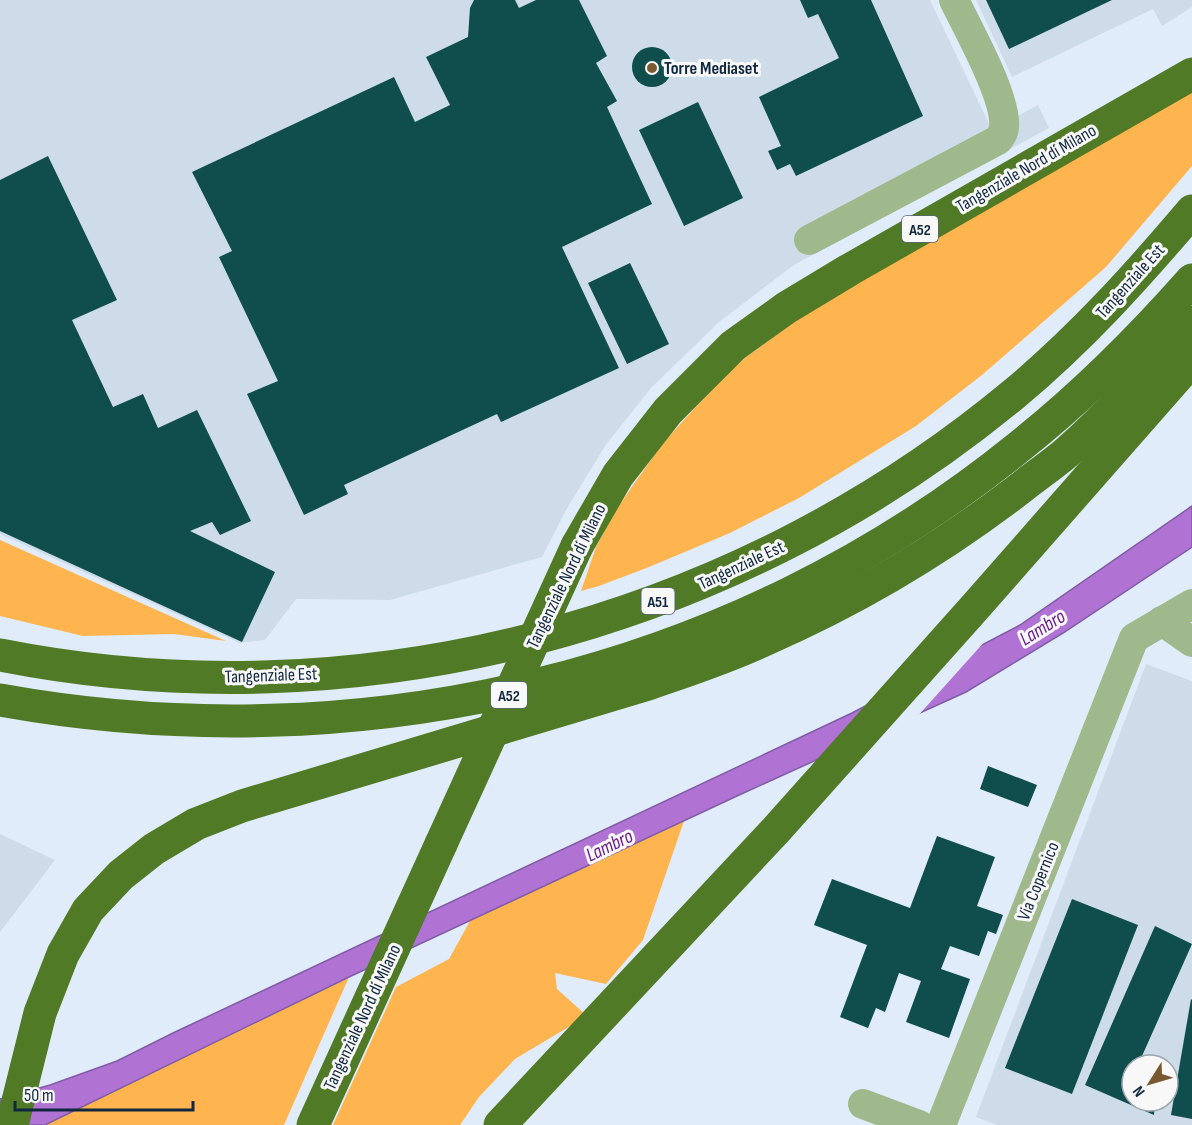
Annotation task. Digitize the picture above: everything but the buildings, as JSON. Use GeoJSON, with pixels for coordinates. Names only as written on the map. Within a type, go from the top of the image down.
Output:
{"type":"FeatureCollection","features":[{"type":"Feature","properties":{"kind":"highway","name":"Tangenziale Nord di Milano"},"geometry":{"type":"LineString","coordinates":[[313,1125],[577,546],[618,476],[668,411],[733,346],[786,308],[1192,74]]}},
{"type":"Feature","properties":{"kind":"highway","name":"Tangenziale Est"},"geometry":{"type":"LineString","coordinates":[[0,655],[69,666],[167,675],[232,677],[330,674],[395,667],[492,650],[555,634],[659,601],[740,568],[827,523],[883,490],[964,434],[1023,386],[1079,335],[1125,288],[1192,211]]}},
{"type":"Feature","properties":{"kind":"highway","name":"A51"},"geometry":{"type":"LineString","coordinates":[[0,700],[63,710],[164,720],[232,722],[334,718],[424,708],[502,693],[567,677],[664,646],[727,622],[819,578],[888,539],[963,490],[1017,449],[1077,398],[1142,335],[1192,280]]}},
{"type":"Feature","properties":{"kind":"highway"},"geometry":{"type":"LineString","coordinates":[[12,1125],[40,1013],[63,954],[88,910],[122,875],[154,849],[196,824],[242,806],[645,685],[710,663],[764,641],[818,615],[882,580],[961,531],[1064,454],[1111,412],[1192,322]]}},
{"type":"Feature","properties":{"kind":"highway"},"geometry":{"type":"LineString","coordinates":[[500,1125],[776,830],[1192,360]]}},
{"type":"Feature","properties":{"kind":"lane"},"geometry":{"type":"LineString","coordinates":[[809,240],[998,140],[1003,133],[1000,97],[954,0]]}},
{"type":"Feature","properties":{"kind":"lane"},"geometry":{"type":"LineString","coordinates":[[1192,604],[1162,621],[1192,642]]}},
{"type":"Feature","properties":{"kind":"lane","name":"Via Copernico"},"geometry":{"type":"LineString","coordinates":[[941,1125],[1134,638],[1162,621]]}},
{"type":"Feature","properties":{"kind":"lane"},"geometry":{"type":"LineString","coordinates":[[863,1104],[919,1125]]}},
{"type":"Feature","properties":{"kind":"shaded area"},"geometry":{"type":"Polygon","coordinates":[[[0,0],[930,0],[992,130],[1038,105],[1049,128],[794,265],[719,322],[651,388],[605,446],[566,510],[542,557],[390,600],[296,599],[265,640],[240,643],[0,534],[0,0]]]}},
{"type":"Feature","properties":{"kind":"shaded area"},"geometry":{"type":"Polygon","coordinates":[[[976,0],[1192,0],[1192,7],[1162,26],[1153,9],[1012,77],[976,0]]]}},
{"type":"Feature","properties":{"kind":"shaded area"},"geometry":{"type":"Polygon","coordinates":[[[1192,92],[1192,166],[1106,267],[982,375],[916,426],[799,498],[730,533],[649,567],[581,591],[596,547],[616,510],[663,443],[737,364],[791,324],[881,269],[1192,92]]]}},
{"type":"Feature","properties":{"kind":"shaded area"},"geometry":{"type":"Polygon","coordinates":[[[0,540],[226,641],[174,634],[83,636],[0,616],[0,540]]]}},
{"type":"Feature","properties":{"kind":"shaded area"},"geometry":{"type":"Polygon","coordinates":[[[1146,664],[1192,681],[1192,1125],[997,1125],[976,1117],[1146,664]]]}},
{"type":"Feature","properties":{"kind":"shaded area"},"geometry":{"type":"Polygon","coordinates":[[[684,821],[643,940],[606,984],[555,973],[557,989],[587,1016],[515,1059],[479,1097],[460,1125],[333,1125],[396,987],[449,959],[470,921],[684,821]]]}},
{"type":"Feature","properties":{"kind":"shaded area"},"geometry":{"type":"Polygon","coordinates":[[[0,834],[55,860],[0,932],[0,834]]]}},
{"type":"Feature","properties":{"kind":"shaded area"},"geometry":{"type":"Polygon","coordinates":[[[349,977],[284,1125],[46,1125],[56,1119],[349,977]]]}},
{"type":"Feature","properties":{"kind":"water","name":"Lambro"},"geometry":{"type":"Polygon","coordinates":[[[1192,506],[1192,547],[1063,633],[966,692],[349,977],[45,1125],[0,1125],[0,1099],[50,1085],[117,1061],[852,713],[1020,625],[1192,506]]]}},
{"type":"Feature","properties":{"kind":"pier"},"geometry":{"type":"Polygon","coordinates":[[[987,639],[916,718],[814,764],[875,698],[987,639]]]}},
{"type":"Feature","properties":{"kind":"place","name":"Torre Mediaset"},"geometry":{"type":"Point","coordinates":[652,68]}}]}
